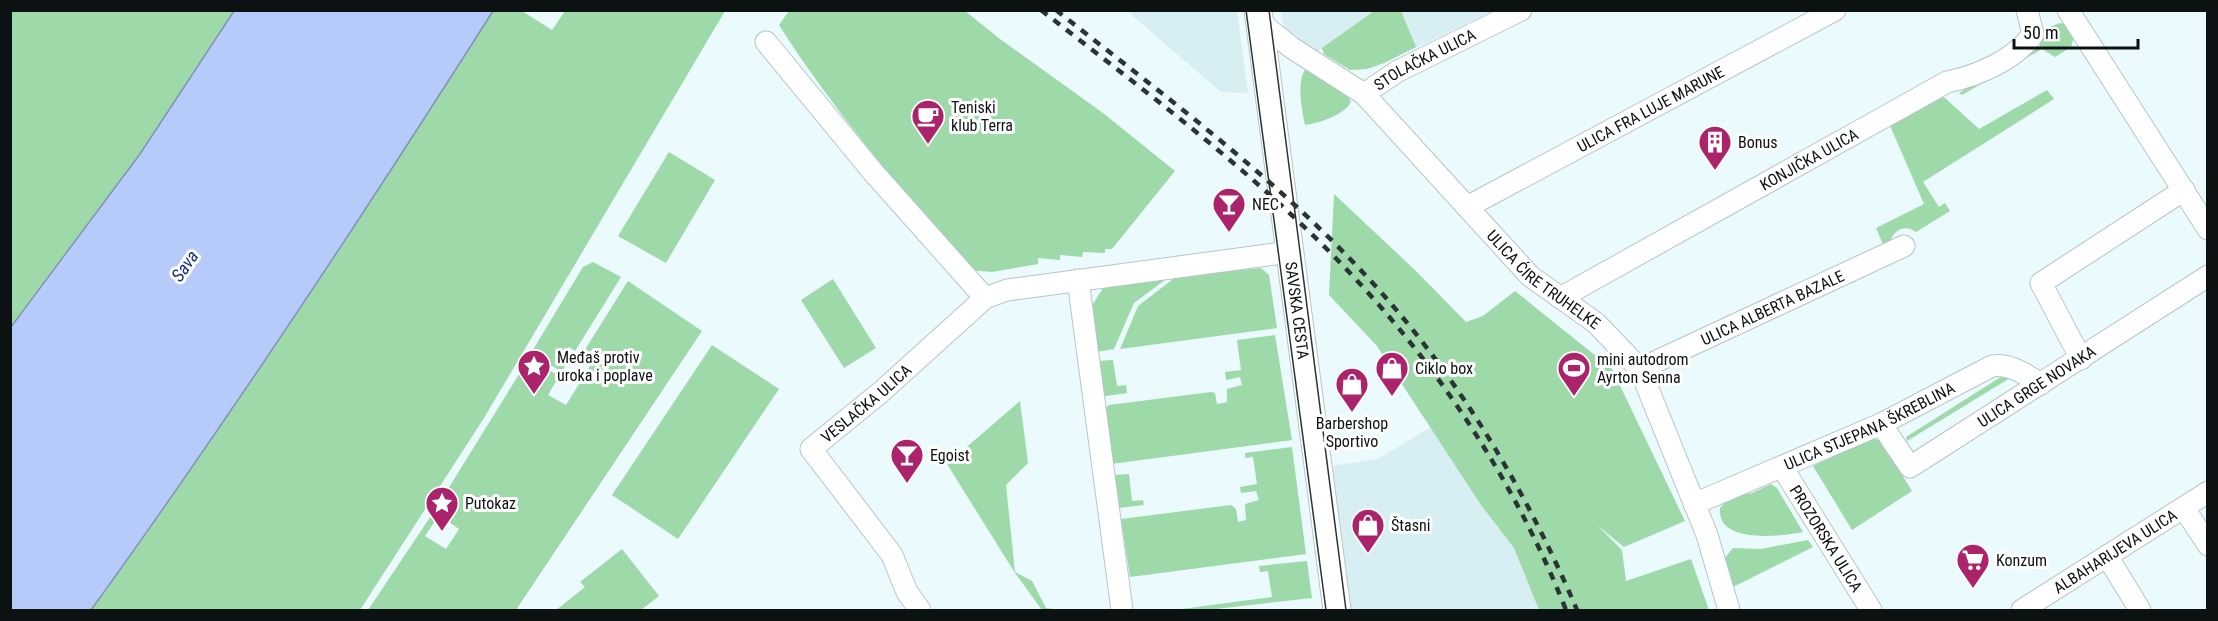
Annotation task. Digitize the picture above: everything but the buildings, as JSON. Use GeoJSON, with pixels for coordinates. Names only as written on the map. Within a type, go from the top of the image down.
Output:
{"type":"FeatureCollection","features":[{"type":"Feature","properties":{"kind":"main road","name":"SAVSKA CESTA"},"geometry":{"type":"LineString","coordinates":[[1258,14],[1337,610]]}},
{"type":"Feature","properties":{"kind":"street","name":"STOLAČKA ULICA"},"geometry":{"type":"LineString","coordinates":[[1364,94],[1398,71],[1521,10]]}},
{"type":"Feature","properties":{"kind":"street","name":"ULICA FRA LUJE MARUNE"},"geometry":{"type":"LineString","coordinates":[[1467,207],[1835,10]]}},
{"type":"Feature","properties":{"kind":"street","name":"KONJIČKA ULICA"},"geometry":{"type":"LineString","coordinates":[[1560,298],[1947,82],[1968,78],[2017,50],[2033,34],[2027,10]]}},
{"type":"Feature","properties":{"kind":"street"},"geometry":{"type":"LineString","coordinates":[[2068,10],[2208,229]]}},
{"type":"Feature","properties":{"kind":"street","name":"ULICA ĆIRE TRUHELKE"},"geometry":{"type":"LineString","coordinates":[[1258,14],[1267,28],[1292,48],[1364,94],[1530,276],[1596,323],[1640,369],[1707,535],[1729,610]]}},
{"type":"Feature","properties":{"kind":"street"},"geometry":{"type":"LineString","coordinates":[[766,42],[873,172],[985,298]]}},
{"type":"Feature","properties":{"kind":"street"},"geometry":{"type":"LineString","coordinates":[[2081,359],[2041,283],[2184,190]]}},
{"type":"Feature","properties":{"kind":"street","name":"ULICA ALBERTA BAZALE"},"geometry":{"type":"LineString","coordinates":[[1640,369],[1905,246]]}},
{"type":"Feature","properties":{"kind":"street","name":"VESLAČKA ULICA"},"geometry":{"type":"LineString","coordinates":[[920,610],[907,592],[892,555],[811,449],[881,392],[985,298],[1007,290],[1290,252]]}},
{"type":"Feature","properties":{"kind":"street","name":"ULICA GRGE NOVAKA"},"geometry":{"type":"LineString","coordinates":[[1881,424],[1910,467],[2208,276]]}},
{"type":"Feature","properties":{"kind":"street"},"geometry":{"type":"LineString","coordinates":[[1078,280],[1122,610]]}},
{"type":"Feature","properties":{"kind":"street","name":"ULICA STJEPANA ŠKREBLINA"},"geometry":{"type":"LineString","coordinates":[[1694,504],[1881,424],[1992,366],[2002,364],[2012,367],[2042,384]]}},
{"type":"Feature","properties":{"kind":"street","name":"PROZORSKA ULICA"},"geometry":{"type":"LineString","coordinates":[[1782,467],[1871,610]]}},
{"type":"Feature","properties":{"kind":"street","name":"ALBAHARIJEVA ULICA"},"geometry":{"type":"LineString","coordinates":[[2022,610],[2208,492]]}},
{"type":"Feature","properties":{"kind":"street"},"geometry":{"type":"LineString","coordinates":[[2184,508],[2208,545]]}},
{"type":"Feature","properties":{"kind":"street"},"geometry":{"type":"LineString","coordinates":[[2107,556],[2140,610]]}},
{"type":"Feature","properties":{"kind":"shaded area"},"geometry":{"type":"Polygon","coordinates":[[[1127,11],[1237,11],[1248,93],[1221,92],[1127,11]]]}},
{"type":"Feature","properties":{"kind":"shaded area"},"geometry":{"type":"Polygon","coordinates":[[[1281,11],[1492,11],[1384,63],[1367,69],[1350,70],[1324,54],[1322,48],[1315,55],[1284,33],[1281,11]]]}},
{"type":"Feature","properties":{"kind":"shaded area"},"geometry":{"type":"Polygon","coordinates":[[[1431,427],[1481,505],[1514,548],[1539,610],[1349,610],[1332,466],[1378,459],[1431,427]]]}},
{"type":"Feature","properties":{"kind":"green space"},"geometry":{"type":"Polygon","coordinates":[[[11,11],[234,11],[140,154],[11,327],[11,11]]]}},
{"type":"Feature","properties":{"kind":"green space"},"geometry":{"type":"Polygon","coordinates":[[[493,11],[522,11],[552,30],[565,11],[725,11],[484,418],[360,610],[91,610],[195,463],[296,314],[493,11]]]}},
{"type":"Feature","properties":{"kind":"green space"},"geometry":{"type":"Polygon","coordinates":[[[789,11],[965,11],[1103,113],[1175,171],[1112,249],[1105,249],[1105,253],[1083,252],[1082,257],[1060,255],[1060,260],[1038,258],[1038,264],[992,272],[970,270],[870,151],[801,58],[779,25],[789,11]]]}},
{"type":"Feature","properties":{"kind":"green space"},"geometry":{"type":"Polygon","coordinates":[[[1374,11],[1401,11],[1416,47],[1367,69],[1350,70],[1324,54],[1322,48],[1374,11]]]}},
{"type":"Feature","properties":{"kind":"green space"},"geometry":{"type":"Polygon","coordinates":[[[2060,23],[2066,24],[2074,37],[2071,47],[2055,57],[2042,49],[1962,95],[1959,93],[2040,46],[2040,31],[2060,23]]]}},
{"type":"Feature","properties":{"kind":"green space"},"geometry":{"type":"Polygon","coordinates":[[[1306,68],[1347,94],[1351,102],[1348,107],[1324,120],[1305,125],[1300,88],[1306,68]]]}},
{"type":"Feature","properties":{"kind":"green space"},"geometry":{"type":"Polygon","coordinates":[[[2047,90],[2054,99],[1923,182],[1939,207],[1945,203],[1950,211],[1916,232],[1910,229],[1900,229],[1893,236],[1886,251],[1876,228],[1924,204],[1888,121],[1940,96],[1979,129],[2047,90]]]}},
{"type":"Feature","properties":{"kind":"green space"},"geometry":{"type":"Polygon","coordinates":[[[669,152],[715,180],[666,263],[618,236],[669,152]]]}},
{"type":"Feature","properties":{"kind":"green space"},"geometry":{"type":"Polygon","coordinates":[[[1334,194],[1416,271],[1466,322],[1483,316],[1515,291],[1612,369],[1685,521],[1624,547],[1597,525],[1622,550],[1626,581],[1691,559],[1709,610],[1539,610],[1514,548],[1481,505],[1377,346],[1329,295],[1334,194]]]}},
{"type":"Feature","properties":{"kind":"green space"},"geometry":{"type":"Polygon","coordinates":[[[593,262],[621,277],[575,351],[569,347],[560,363],[565,367],[562,372],[531,353],[583,267],[593,262]]]}},
{"type":"Feature","properties":{"kind":"green space"},"geometry":{"type":"Polygon","coordinates":[[[1261,268],[1269,275],[1277,328],[1120,349],[1138,306],[1177,276],[1261,268]]]}},
{"type":"Feature","properties":{"kind":"green space"},"geometry":{"type":"Polygon","coordinates":[[[1169,277],[1134,303],[1114,349],[1096,352],[1091,307],[1103,288],[1169,277]]]}},
{"type":"Feature","properties":{"kind":"green space"},"geometry":{"type":"Polygon","coordinates":[[[833,279],[876,348],[844,368],[801,300],[833,279]]]}},
{"type":"Feature","properties":{"kind":"green space"},"geometry":{"type":"Polygon","coordinates":[[[628,281],[702,331],[516,610],[368,610],[435,510],[529,358],[559,376],[548,395],[566,405],[592,363],[581,356],[628,281]],[[439,515],[425,536],[446,549],[459,529],[439,515]]]}},
{"type":"Feature","properties":{"kind":"green space"},"geometry":{"type":"Polygon","coordinates":[[[1275,335],[1292,440],[1111,464],[1105,408],[1109,405],[1211,392],[1215,393],[1217,404],[1227,402],[1227,389],[1242,385],[1240,377],[1226,380],[1225,372],[1241,370],[1237,340],[1275,335]]]}},
{"type":"Feature","properties":{"kind":"green space"},"geometry":{"type":"Polygon","coordinates":[[[712,345],[779,389],[678,539],[612,495],[712,345]]]}},
{"type":"Feature","properties":{"kind":"green space"},"geometry":{"type":"Polygon","coordinates":[[[1113,360],[1117,386],[1126,385],[1127,393],[1106,396],[1102,393],[1097,361],[1113,360]]]}},
{"type":"Feature","properties":{"kind":"green space"},"geometry":{"type":"Polygon","coordinates":[[[2007,373],[2010,378],[1907,441],[1906,437],[2007,373]]]}},
{"type":"Feature","properties":{"kind":"green space"},"geometry":{"type":"Polygon","coordinates":[[[1020,401],[1028,463],[1006,485],[1015,572],[1032,581],[1046,608],[1063,610],[1042,610],[1015,573],[947,464],[1020,401]]]}},
{"type":"Feature","properties":{"kind":"green space"},"geometry":{"type":"Polygon","coordinates":[[[1872,438],[1881,441],[1912,491],[1852,530],[1813,466],[1872,438]]]}},
{"type":"Feature","properties":{"kind":"green space"},"geometry":{"type":"Polygon","coordinates":[[[1292,447],[1306,554],[1130,577],[1121,519],[1231,505],[1236,509],[1238,522],[1246,520],[1245,504],[1259,500],[1256,491],[1241,493],[1240,487],[1257,484],[1253,457],[1245,458],[1245,453],[1292,447]]]}},
{"type":"Feature","properties":{"kind":"green space"},"geometry":{"type":"Polygon","coordinates":[[[1129,474],[1132,501],[1143,500],[1144,505],[1119,508],[1114,475],[1129,474]]]}},
{"type":"Feature","properties":{"kind":"green space"},"geometry":{"type":"Polygon","coordinates":[[[1771,484],[1777,488],[1803,532],[1767,536],[1739,533],[1728,528],[1722,520],[1720,508],[1729,497],[1752,493],[1771,484]]]}},
{"type":"Feature","properties":{"kind":"green space"},"geometry":{"type":"Polygon","coordinates":[[[1808,540],[1813,547],[1729,589],[1723,560],[1733,548],[1761,549],[1808,540]]]}},
{"type":"Feature","properties":{"kind":"green space"},"geometry":{"type":"Polygon","coordinates":[[[622,549],[659,596],[641,610],[556,610],[585,587],[580,582],[622,549]]]}},
{"type":"Feature","properties":{"kind":"green space"},"geometry":{"type":"Polygon","coordinates":[[[1307,561],[1312,598],[1207,610],[1174,610],[1272,597],[1268,571],[1260,572],[1259,566],[1307,561]]]}},
{"type":"Feature","properties":{"kind":"water","name":"Sava"},"geometry":{"type":"Polygon","coordinates":[[[234,11],[493,11],[296,314],[195,463],[91,610],[11,610],[11,327],[140,154],[234,11]]]}},
{"type":"Feature","properties":{"kind":"tram line"},"geometry":{"type":"LineString","coordinates":[[1246,10],[1326,610]]}},
{"type":"Feature","properties":{"kind":"tram line"},"geometry":{"type":"LineString","coordinates":[[1269,10],[1346,610]]}},
{"type":"Feature","properties":{"kind":"railway"},"geometry":{"type":"LineString","coordinates":[[1041,10],[1200,135],[1277,201],[1314,236],[1383,309],[1415,348],[1474,431],[1524,519],[1566,610]]}},
{"type":"Feature","properties":{"kind":"railway"},"geometry":{"type":"LineString","coordinates":[[1056,10],[1283,194],[1353,262],[1388,300],[1452,383],[1508,470],[1533,516],[1577,610]]}},
{"type":"Feature","properties":{"kind":"place","name":"Teniski klub Terra"},"geometry":{"type":"Point","coordinates":[928,145]}},
{"type":"Feature","properties":{"kind":"place","name":"Bonus"},"geometry":{"type":"Point","coordinates":[1715,171]}},
{"type":"Feature","properties":{"kind":"place","name":"NEC"},"geometry":{"type":"Point","coordinates":[1229,233]}},
{"type":"Feature","properties":{"kind":"place","name":"Međaš protiv uroka i poplave"},"geometry":{"type":"Point","coordinates":[534,395]}},
{"type":"Feature","properties":{"kind":"place","name":"Ciklo box"},"geometry":{"type":"Point","coordinates":[1392,397]}},
{"type":"Feature","properties":{"kind":"place","name":"mini autodrom Ayrton Senna"},"geometry":{"type":"Point","coordinates":[1574,397]}},
{"type":"Feature","properties":{"kind":"place","name":"Barbershop Sportivo"},"geometry":{"type":"Point","coordinates":[1352,413]}},
{"type":"Feature","properties":{"kind":"place","name":"Egoist"},"geometry":{"type":"Point","coordinates":[907,484]}},
{"type":"Feature","properties":{"kind":"place","name":"Putokaz"},"geometry":{"type":"Point","coordinates":[442,532]}},
{"type":"Feature","properties":{"kind":"place","name":"Štasni"},"geometry":{"type":"Point","coordinates":[1368,554]}},
{"type":"Feature","properties":{"kind":"place","name":"Konzum"},"geometry":{"type":"Point","coordinates":[1973,589]}}]}
